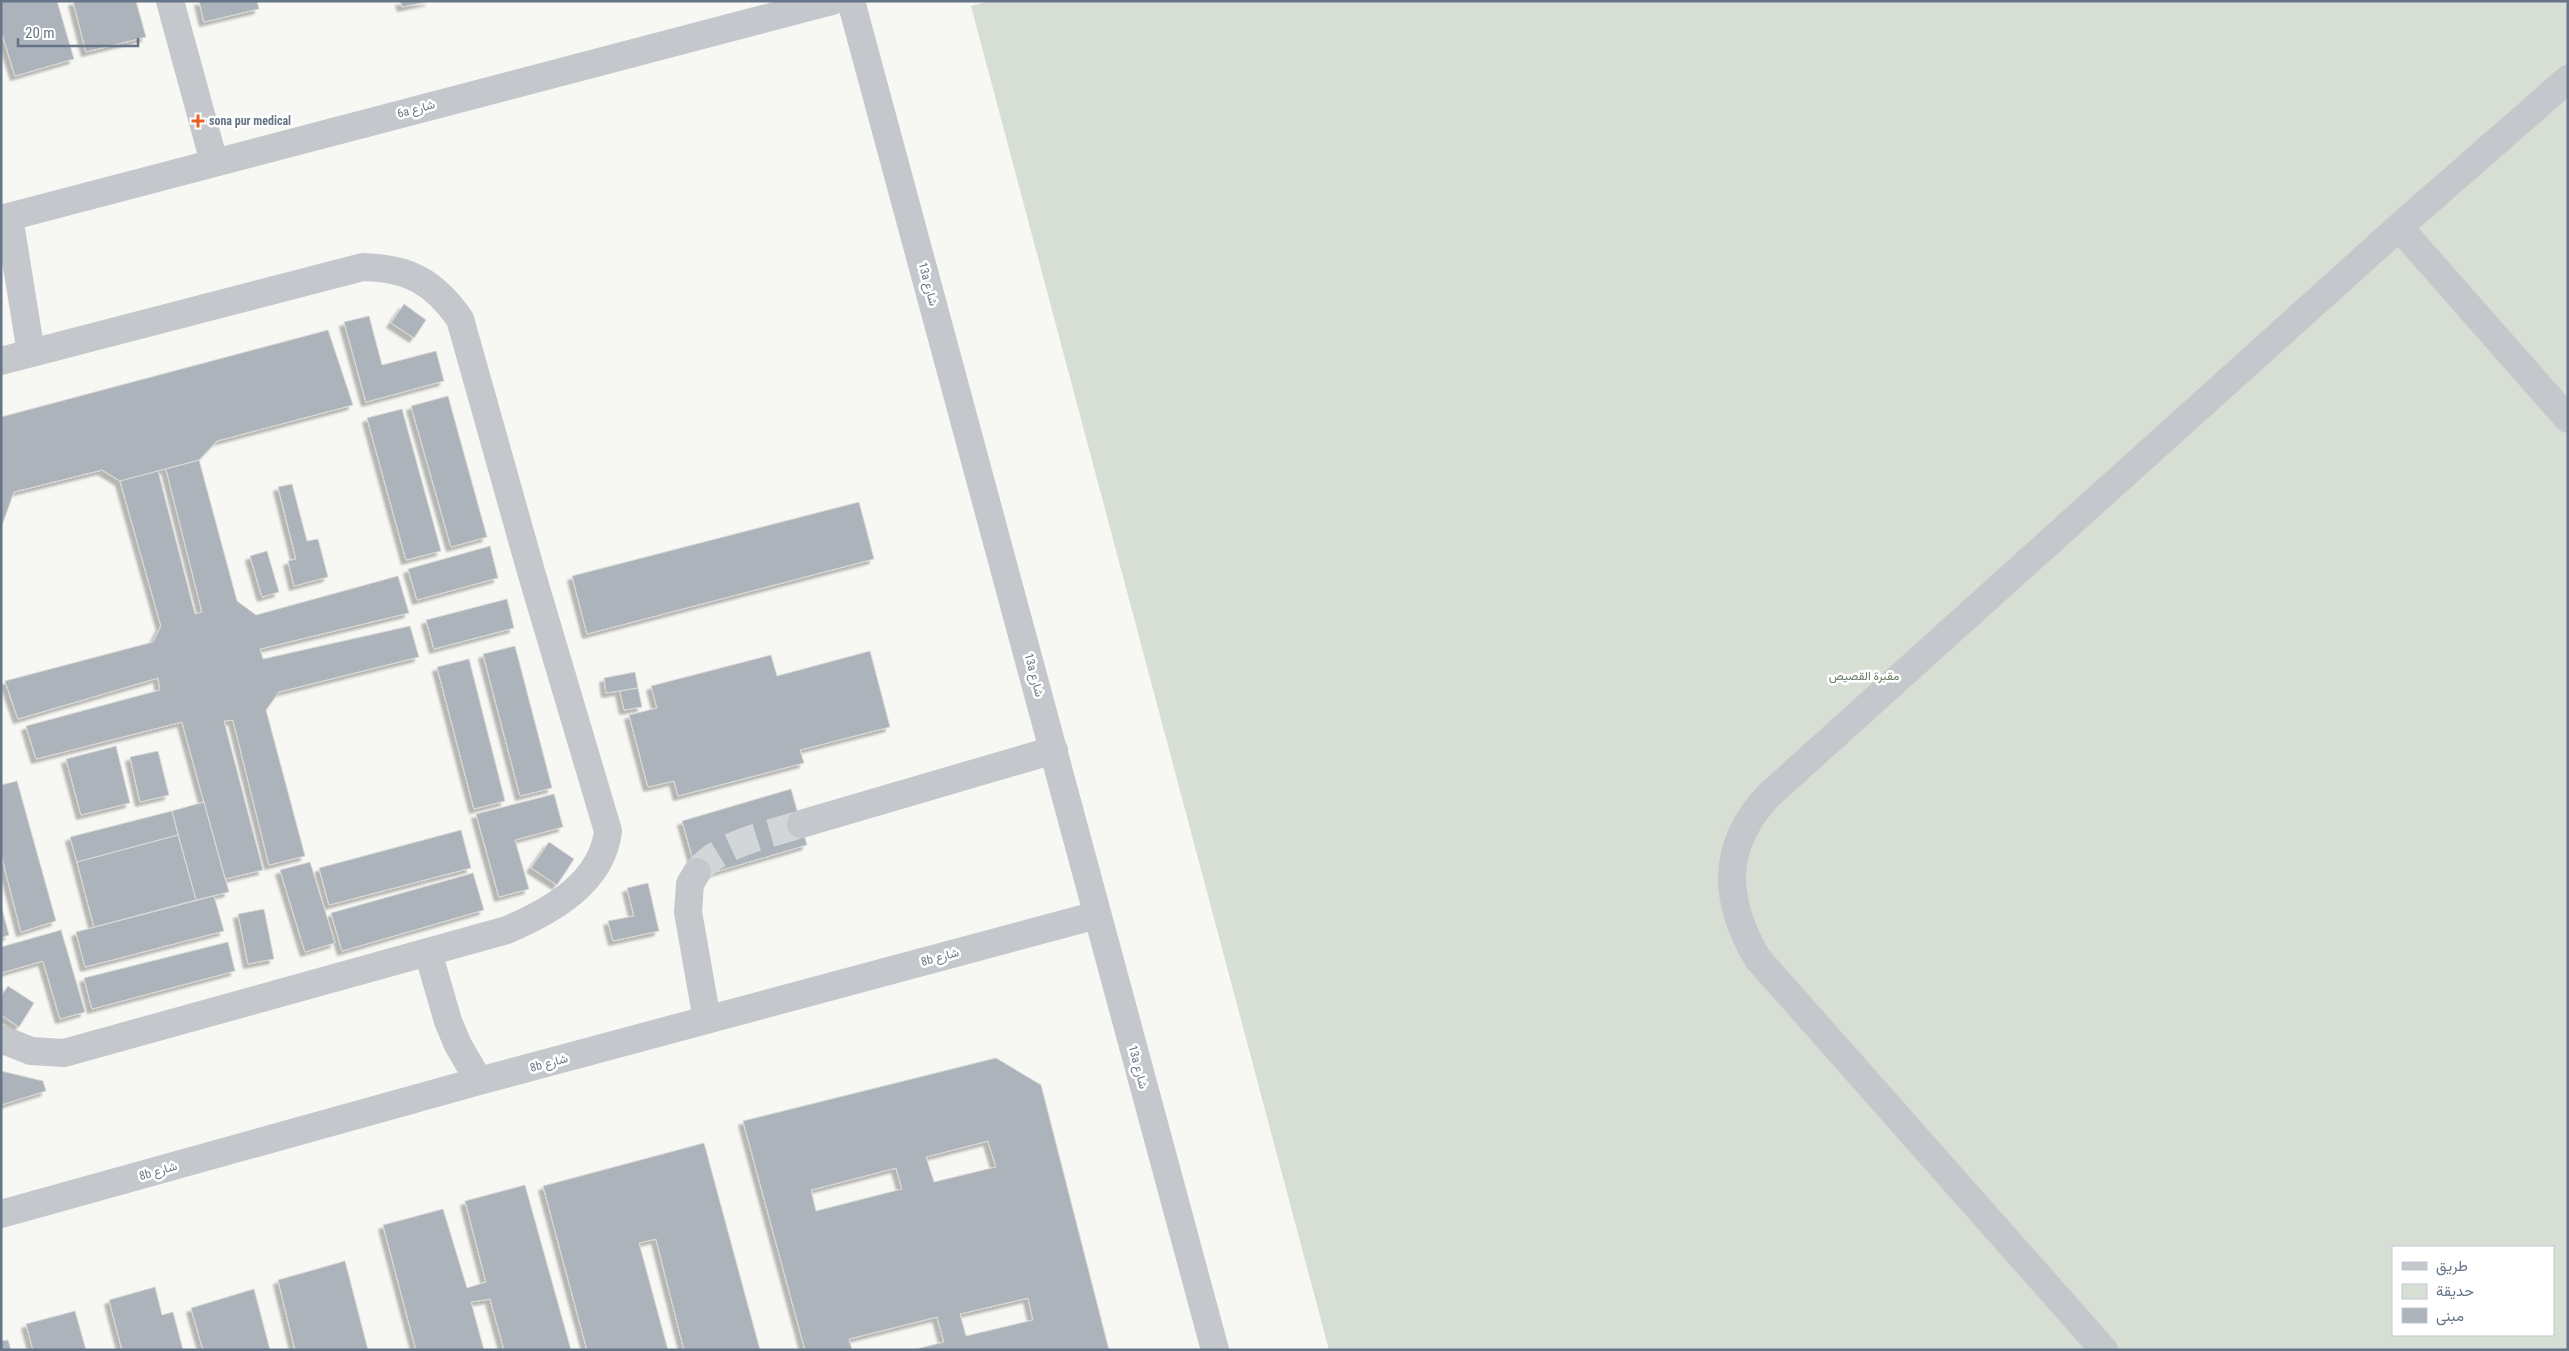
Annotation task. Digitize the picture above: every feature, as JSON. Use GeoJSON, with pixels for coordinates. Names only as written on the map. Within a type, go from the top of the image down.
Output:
{"type":"FeatureCollection","features":[{"type":"Feature","properties":{"kind":"street"},"geometry":{"type":"LineString","coordinates":[[170,1],[214,162]]}},
{"type":"Feature","properties":{"kind":"street","name":"6a شارع"},"geometry":{"type":"LineString","coordinates":[[5,218],[832,1]]}},
{"type":"Feature","properties":{"kind":"street","name":"13a شارع"},"geometry":{"type":"LineString","coordinates":[[851,1],[1215,1350]]}},
{"type":"Feature","properties":{"kind":"street"},"geometry":{"type":"LineString","coordinates":[[2104,1350],[1758,960],[1746,939],[1732,896],[1731,875],[1734,853],[1742,831],[1770,794],[2399,227],[2568,79]]}},
{"type":"Feature","properties":{"kind":"street"},"geometry":{"type":"LineString","coordinates":[[5,218],[31,353]]}},
{"type":"Feature","properties":{"kind":"street"},"geometry":{"type":"LineString","coordinates":[[2399,227],[2568,419]]}},
{"type":"Feature","properties":{"kind":"street"},"geometry":{"type":"LineString","coordinates":[[1,361],[363,267],[386,268],[408,274],[429,284],[446,300],[460,319],[532,575],[608,831],[606,844],[594,871],[564,899],[544,913],[507,930],[64,1053],[31,1051],[1,1039]]}},
{"type":"Feature","properties":{"kind":"street"},"geometry":{"type":"LineString","coordinates":[[801,824],[1054,750]]}},
{"type":"Feature","properties":{"kind":"street"},"geometry":{"type":"LineString","coordinates":[[697,872],[690,884],[688,912],[707,1020]]}},
{"type":"Feature","properties":{"kind":"street","name":"8b شارع"},"geometry":{"type":"LineString","coordinates":[[1,1214],[480,1081],[1097,915]]}},
{"type":"Feature","properties":{"kind":"street"},"geometry":{"type":"LineString","coordinates":[[428,952],[448,1021],[458,1045],[480,1081]]}},
{"type":"Feature","properties":{"kind":"green space","name":"مقبرة القصيص"},"geometry":{"type":"Polygon","coordinates":[[[990,1],[2568,1],[2568,1350],[1329,1350],[971,6],[990,1]]]}},
{"type":"Feature","properties":{"kind":"building"},"geometry":{"type":"Polygon","coordinates":[[[1,1],[57,1],[74,59],[15,76],[1,31],[1,1]]]}},
{"type":"Feature","properties":{"kind":"building"},"geometry":{"type":"Polygon","coordinates":[[[73,1],[136,1],[146,37],[86,52],[73,1]]]}},
{"type":"Feature","properties":{"kind":"building"},"geometry":{"type":"Polygon","coordinates":[[[199,1],[257,1],[259,9],[204,22],[199,1]]]}},
{"type":"Feature","properties":{"kind":"building"},"geometry":{"type":"Polygon","coordinates":[[[400,1],[430,1],[402,7],[400,1]]]}},
{"type":"Feature","properties":{"kind":"building"},"geometry":{"type":"Polygon","coordinates":[[[404,304],[426,320],[414,338],[391,323],[404,304]]]}},
{"type":"Feature","properties":{"kind":"building"},"geometry":{"type":"Polygon","coordinates":[[[369,316],[382,365],[436,351],[444,381],[366,402],[344,322],[369,316]]]}},
{"type":"Feature","properties":{"kind":"building"},"geometry":{"type":"Polygon","coordinates":[[[328,330],[353,405],[217,441],[199,460],[120,481],[102,470],[14,492],[1,528],[1,417],[328,330]]]}},
{"type":"Feature","properties":{"kind":"building"},"geometry":{"type":"Polygon","coordinates":[[[448,396],[487,537],[451,547],[411,406],[448,396]]]}},
{"type":"Feature","properties":{"kind":"building"},"geometry":{"type":"Polygon","coordinates":[[[402,409],[441,551],[406,560],[367,418],[402,409]]]}},
{"type":"Feature","properties":{"kind":"building"},"geometry":{"type":"Polygon","coordinates":[[[199,460],[237,601],[256,615],[398,576],[409,613],[260,649],[263,659],[410,626],[419,657],[279,692],[266,710],[305,856],[269,865],[233,720],[224,721],[263,870],[225,879],[182,722],[36,759],[26,726],[160,690],[158,678],[18,719],[5,681],[153,642],[161,626],[120,481],[158,471],[195,614],[202,612],[166,469],[199,460]]]}},
{"type":"Feature","properties":{"kind":"building"},"geometry":{"type":"Polygon","coordinates":[[[292,484],[307,541],[318,539],[328,577],[294,586],[288,561],[296,559],[278,487],[292,484]]]}},
{"type":"Feature","properties":{"kind":"building"},"geometry":{"type":"Polygon","coordinates":[[[859,502],[874,559],[587,634],[572,576],[859,502]]]}},
{"type":"Feature","properties":{"kind":"building"},"geometry":{"type":"Polygon","coordinates":[[[490,546],[498,578],[417,600],[408,569],[490,546]]]}},
{"type":"Feature","properties":{"kind":"building"},"geometry":{"type":"Polygon","coordinates":[[[267,551],[279,592],[262,597],[250,556],[267,551]]]}},
{"type":"Feature","properties":{"kind":"building"},"geometry":{"type":"Polygon","coordinates":[[[507,599],[514,628],[434,649],[426,620],[507,599]]]}},
{"type":"Feature","properties":{"kind":"building"},"geometry":{"type":"Polygon","coordinates":[[[515,646],[552,788],[520,796],[483,654],[515,646]]]}},
{"type":"Feature","properties":{"kind":"building"},"geometry":{"type":"Polygon","coordinates":[[[870,651],[890,727],[800,750],[804,763],[678,796],[674,781],[648,787],[629,715],[657,708],[651,686],[771,655],[777,676],[870,651]]]}},
{"type":"Feature","properties":{"kind":"building"},"geometry":{"type":"Polygon","coordinates":[[[469,659],[505,801],[474,809],[437,667],[469,659]]]}},
{"type":"Feature","properties":{"kind":"building"},"geometry":{"type":"Polygon","coordinates":[[[635,672],[638,688],[606,693],[604,678],[635,672]]]}},
{"type":"Feature","properties":{"kind":"building"},"geometry":{"type":"Polygon","coordinates":[[[638,688],[642,707],[624,710],[620,691],[638,688]]]}},
{"type":"Feature","properties":{"kind":"building"},"geometry":{"type":"Polygon","coordinates":[[[116,746],[130,803],[81,815],[66,759],[116,746]]]}},
{"type":"Feature","properties":{"kind":"building"},"geometry":{"type":"Polygon","coordinates":[[[158,751],[169,795],[140,802],[130,757],[158,751]]]}},
{"type":"Feature","properties":{"kind":"building"},"geometry":{"type":"Polygon","coordinates":[[[17,781],[56,921],[21,932],[1,854],[1,785],[17,781]]]}},
{"type":"Feature","properties":{"kind":"building"},"geometry":{"type":"Polygon","coordinates":[[[791,789],[807,845],[698,877],[682,821],[791,789]]]}},
{"type":"Feature","properties":{"kind":"building"},"geometry":{"type":"Polygon","coordinates":[[[554,794],[563,827],[515,840],[529,889],[499,897],[476,814],[554,794]]]}},
{"type":"Feature","properties":{"kind":"building"},"geometry":{"type":"Polygon","coordinates":[[[204,802],[229,892],[196,900],[172,811],[204,802]]]}},
{"type":"Feature","properties":{"kind":"building"},"geometry":{"type":"Polygon","coordinates":[[[172,811],[178,835],[77,862],[70,837],[172,811]]]}},
{"type":"Feature","properties":{"kind":"building"},"geometry":{"type":"Polygon","coordinates":[[[461,830],[471,868],[329,905],[319,868],[461,830]]]}},
{"type":"Feature","properties":{"kind":"building"},"geometry":{"type":"Polygon","coordinates":[[[178,835],[196,900],[94,927],[77,862],[178,835]]]}},
{"type":"Feature","properties":{"kind":"building"},"geometry":{"type":"Polygon","coordinates":[[[549,842],[574,859],[557,885],[531,868],[549,842]]]}},
{"type":"Feature","properties":{"kind":"building"},"geometry":{"type":"Polygon","coordinates":[[[310,862],[335,943],[305,952],[280,870],[310,862]]]}},
{"type":"Feature","properties":{"kind":"building"},"geometry":{"type":"Polygon","coordinates":[[[473,873],[484,910],[342,951],[331,913],[473,873]]]}},
{"type":"Feature","properties":{"kind":"building"},"geometry":{"type":"Polygon","coordinates":[[[648,883],[659,931],[613,941],[608,921],[634,916],[627,888],[648,883]]]}},
{"type":"Feature","properties":{"kind":"building"},"geometry":{"type":"Polygon","coordinates":[[[214,896],[224,931],[85,967],[76,932],[214,896]]]}},
{"type":"Feature","properties":{"kind":"building"},"geometry":{"type":"Polygon","coordinates":[[[1,905],[9,935],[1,938],[1,905]]]}},
{"type":"Feature","properties":{"kind":"building"},"geometry":{"type":"Polygon","coordinates":[[[264,909],[274,959],[248,964],[238,914],[264,909]]]}},
{"type":"Feature","properties":{"kind":"building"},"geometry":{"type":"Polygon","coordinates":[[[61,930],[85,1012],[60,1019],[43,961],[1,973],[1,947],[61,930]]]}},
{"type":"Feature","properties":{"kind":"building"},"geometry":{"type":"Polygon","coordinates":[[[228,942],[235,971],[92,1009],[84,978],[228,942]]]}},
{"type":"Feature","properties":{"kind":"building"},"geometry":{"type":"Polygon","coordinates":[[[8,986],[34,1003],[19,1027],[1,1015],[1,996],[8,986]]]}},
{"type":"Feature","properties":{"kind":"building"},"geometry":{"type":"Polygon","coordinates":[[[996,1058],[1041,1085],[1109,1350],[913,1350],[944,1342],[937,1317],[849,1339],[852,1350],[805,1350],[743,1121],[996,1058]],[[988,1141],[926,1157],[934,1182],[996,1167],[988,1141]],[[896,1168],[811,1190],[816,1211],[902,1189],[896,1168]],[[1028,1298],[960,1314],[966,1336],[1033,1320],[1028,1298]]]}},
{"type":"Feature","properties":{"kind":"building"},"geometry":{"type":"Polygon","coordinates":[[[1,1071],[43,1081],[46,1091],[1,1105],[1,1071]]]}},
{"type":"Feature","properties":{"kind":"building"},"geometry":{"type":"Polygon","coordinates":[[[704,1143],[760,1350],[684,1350],[656,1239],[639,1243],[668,1350],[587,1350],[543,1186],[704,1143]]]}},
{"type":"Feature","properties":{"kind":"building"},"geometry":{"type":"Polygon","coordinates":[[[525,1185],[571,1350],[504,1350],[490,1299],[471,1302],[484,1350],[416,1350],[383,1225],[443,1209],[467,1288],[486,1282],[465,1201],[525,1185]]]}},
{"type":"Feature","properties":{"kind":"building"},"geometry":{"type":"Polygon","coordinates":[[[345,1261],[368,1350],[295,1350],[278,1280],[345,1261]]]}},
{"type":"Feature","properties":{"kind":"building"},"geometry":{"type":"Polygon","coordinates":[[[155,1287],[162,1315],[173,1312],[183,1350],[122,1350],[109,1300],[155,1287]]]}},
{"type":"Feature","properties":{"kind":"building"},"geometry":{"type":"Polygon","coordinates":[[[254,1289],[270,1350],[203,1350],[191,1308],[254,1289]]]}},
{"type":"Feature","properties":{"kind":"building"},"geometry":{"type":"Polygon","coordinates":[[[75,1311],[86,1350],[33,1350],[26,1324],[75,1311]]]}},
{"type":"Feature","properties":{"kind":"building"},"geometry":{"type":"Polygon","coordinates":[[[8,1340],[11,1350],[1,1350],[1,1341],[8,1340]]]}},
{"type":"Feature","properties":{"kind":"tunnel"},"geometry":{"type":"LineString","coordinates":[[697,872],[707,862],[732,847],[745,841],[801,824]]}},
{"type":"Feature","properties":{"kind":"place","name":"sona pur medical"},"geometry":{"type":"Point","coordinates":[198,121]}}]}
